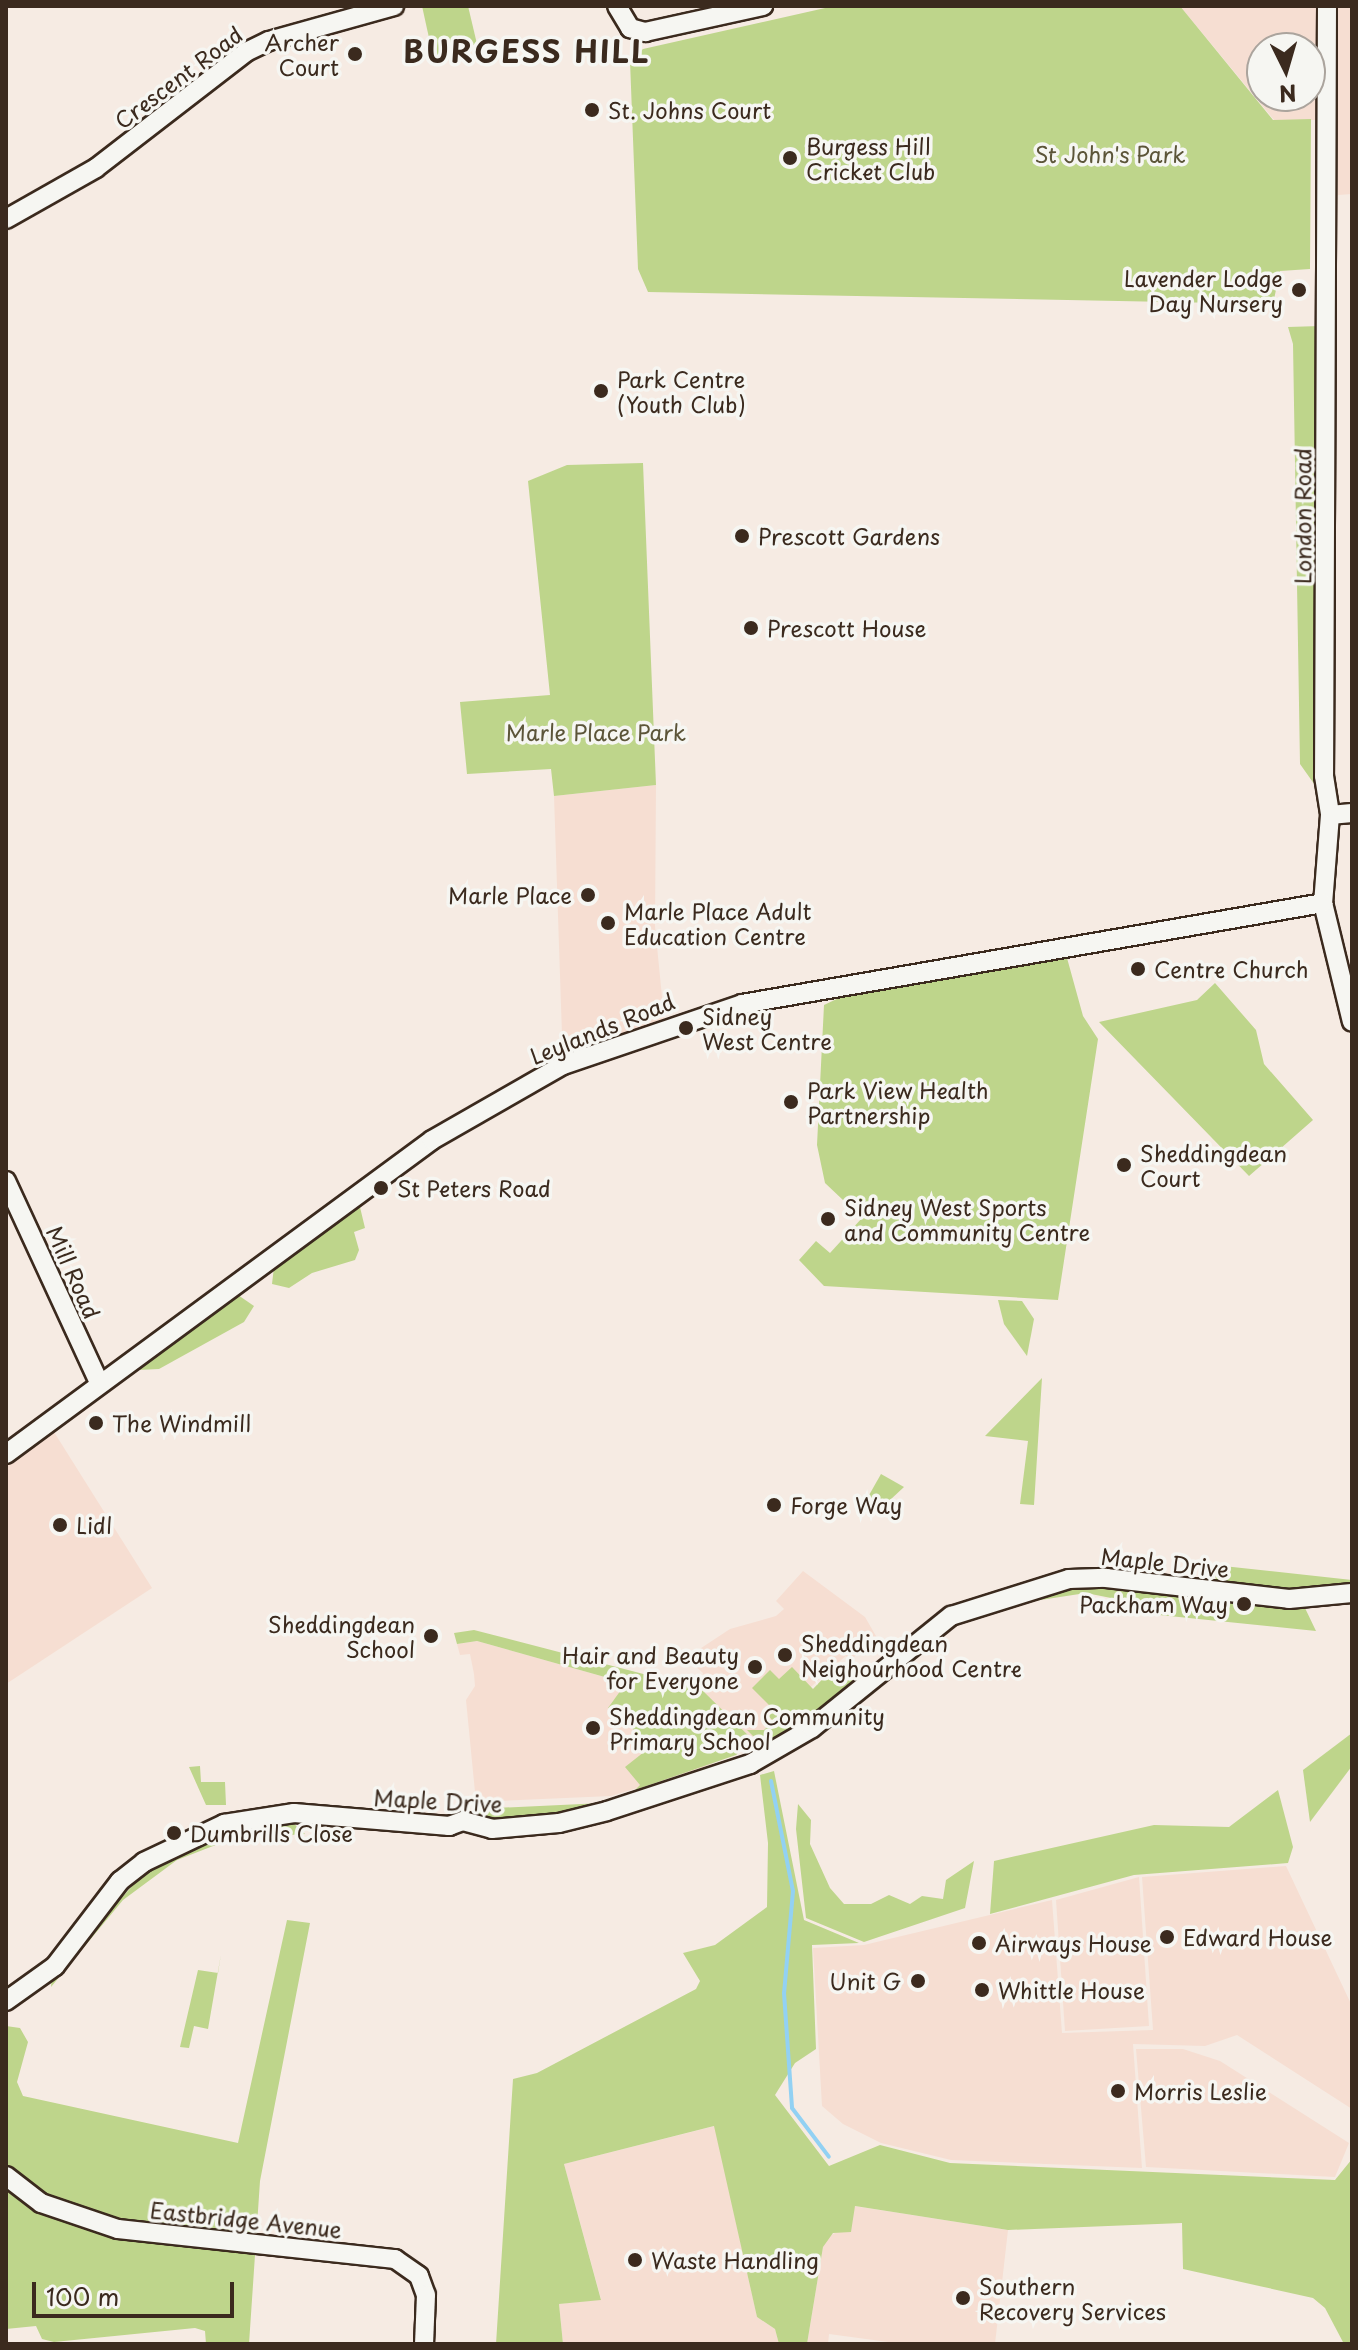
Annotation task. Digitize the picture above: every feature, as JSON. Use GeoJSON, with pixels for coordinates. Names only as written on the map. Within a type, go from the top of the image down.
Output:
{"type":"FeatureCollection","features":[{"type":"Feature","properties":{"kind":"street","name":"Crescent Road"},"geometry":{"type":"LineString","coordinates":[[6,219],[96,168],[246,52],[269,41],[394,6]]}},
{"type":"Feature","properties":{"kind":"street"},"geometry":{"type":"LineString","coordinates":[[617,6],[630,28],[645,32],[763,6]]}},
{"type":"Feature","properties":{"kind":"street","name":"London Road"},"geometry":{"type":"LineString","coordinates":[[1327,6],[1324,776],[1330,815],[1323,903],[1352,1022]]}},
{"type":"Feature","properties":{"kind":"street"},"geometry":{"type":"LineString","coordinates":[[1330,815],[1352,813]]}},
{"type":"Feature","properties":{"kind":"street","name":"Leylands Road"},"geometry":{"type":"LineString","coordinates":[[6,1454],[99,1382],[432,1140],[563,1065],[742,1004],[1323,903]]}},
{"type":"Feature","properties":{"kind":"street","name":"Mill Road"},"geometry":{"type":"LineString","coordinates":[[6,1181],[99,1382]]}},
{"type":"Feature","properties":{"kind":"street","name":"Maple Drive"},"geometry":{"type":"LineString","coordinates":[[6,2001],[55,1966],[120,1881],[144,1862],[224,1824],[294,1813],[449,1826],[463,1821],[492,1829],[559,1823],[607,1811],[750,1764],[812,1728],[951,1616],[1069,1579],[1106,1578],[1289,1599],[1352,1593]]}},
{"type":"Feature","properties":{"kind":"street","name":"Eastbridge Avenue"},"geometry":{"type":"LineString","coordinates":[[6,2176],[41,2203],[118,2229],[395,2259],[419,2276],[426,2295],[424,2344]]}},
{"type":"Feature","properties":{"kind":"shaded area"},"geometry":{"type":"Polygon","coordinates":[[[1180,6],[1352,6],[1352,194],[1338,195],[1338,120],[1274,120],[1267,112],[1326,112],[1326,32],[1246,32],[1246,86],[1180,6]]]}},
{"type":"Feature","properties":{"kind":"shaded area","name":"Marle Place Adult Education Centre"},"geometry":{"type":"Polygon","coordinates":[[[656,785],[655,926],[665,1027],[563,1065],[554,796],[656,785]]]}},
{"type":"Feature","properties":{"kind":"shaded area","name":"Lidl"},"geometry":{"type":"Polygon","coordinates":[[[54,1432],[152,1588],[6,1684],[6,1466],[54,1432]]]}},
{"type":"Feature","properties":{"kind":"shaded area"},"geometry":{"type":"Polygon","coordinates":[[[803,1571],[865,1617],[876,1636],[850,1661],[846,1656],[835,1665],[753,1740],[701,1689],[703,1673],[686,1658],[730,1629],[776,1616],[784,1609],[776,1601],[803,1571]]]}},
{"type":"Feature","properties":{"kind":"shaded area","name":"Sheddingdean Community Primary School"},"geometry":{"type":"Polygon","coordinates":[[[477,1641],[693,1702],[713,1765],[611,1796],[476,1802],[466,1700],[475,1686],[474,1674],[470,1654],[460,1655],[457,1644],[477,1641]]]}},
{"type":"Feature","properties":{"kind":"shaded area"},"geometry":{"type":"Polygon","coordinates":[[[1286,1866],[1352,2006],[1352,2109],[1237,2035],[1205,2046],[1133,2044],[1142,2168],[951,2160],[881,2143],[843,2124],[822,2106],[813,1948],[864,1945],[1052,1900],[1062,2033],[1153,2030],[1142,1877],[1286,1866]]]}},
{"type":"Feature","properties":{"kind":"shaded area"},"geometry":{"type":"Polygon","coordinates":[[[1139,1877],[1149,2026],[1065,2031],[1056,1900],[1139,1877]]]}},
{"type":"Feature","properties":{"kind":"shaded area"},"geometry":{"type":"Polygon","coordinates":[[[1136,2049],[1183,2049],[1220,2061],[1349,2143],[1335,2177],[1146,2167],[1136,2049]]]}},
{"type":"Feature","properties":{"kind":"shaded area"},"geometry":{"type":"Polygon","coordinates":[[[715,2126],[757,2317],[775,2329],[779,2344],[563,2344],[559,2304],[601,2299],[564,2164],[715,2126]]]}},
{"type":"Feature","properties":{"kind":"shaded area"},"geometry":{"type":"Polygon","coordinates":[[[854,2206],[1008,2230],[995,2344],[903,2344],[829,2334],[828,2344],[807,2344],[823,2247],[827,2237],[841,2230],[854,2206]]]}},
{"type":"Feature","properties":{"kind":"green space"},"geometry":{"type":"Polygon","coordinates":[[[422,6],[468,6],[477,44],[433,56],[422,6]]]}},
{"type":"Feature","properties":{"kind":"green space","name":"St John's Park"},"geometry":{"type":"Polygon","coordinates":[[[834,6],[1180,6],[1246,87],[1246,112],[1266,112],[1273,120],[1311,119],[1310,269],[1280,271],[1273,304],[648,292],[638,269],[630,61],[643,49],[834,6]]]}},
{"type":"Feature","properties":{"kind":"green space"},"geometry":{"type":"Polygon","coordinates":[[[1320,326],[1317,788],[1300,764],[1293,344],[1288,327],[1320,326]]]}},
{"type":"Feature","properties":{"kind":"green space","name":"Marle Place Park"},"geometry":{"type":"Polygon","coordinates":[[[643,463],[656,785],[554,796],[551,769],[467,774],[460,702],[550,695],[528,481],[567,465],[643,463]]]}},
{"type":"Feature","properties":{"kind":"green space"},"geometry":{"type":"Polygon","coordinates":[[[1067,958],[1083,1016],[1098,1039],[1058,1300],[824,1286],[799,1260],[816,1241],[830,1253],[862,1218],[825,1183],[817,1145],[824,1005],[841,997],[1067,958]]]}},
{"type":"Feature","properties":{"kind":"green space"},"geometry":{"type":"Polygon","coordinates":[[[1215,983],[1256,1030],[1264,1064],[1313,1120],[1249,1176],[1099,1022],[1197,1000],[1215,983]]]}},
{"type":"Feature","properties":{"kind":"green space"},"geometry":{"type":"Polygon","coordinates":[[[359,1203],[365,1228],[354,1232],[359,1250],[355,1260],[312,1273],[289,1288],[272,1284],[274,1267],[359,1203]]]}},
{"type":"Feature","properties":{"kind":"green space"},"geometry":{"type":"Polygon","coordinates":[[[238,1295],[254,1306],[244,1322],[159,1369],[138,1370],[238,1295]]]}},
{"type":"Feature","properties":{"kind":"green space"},"geometry":{"type":"Polygon","coordinates":[[[998,1300],[1022,1301],[1034,1319],[1027,1356],[1004,1324],[998,1300]]]}},
{"type":"Feature","properties":{"kind":"green space"},"geometry":{"type":"Polygon","coordinates":[[[1042,1378],[1034,1505],[1020,1504],[1028,1441],[985,1436],[1042,1378]]]}},
{"type":"Feature","properties":{"kind":"green space"},"geometry":{"type":"Polygon","coordinates":[[[881,1474],[904,1487],[875,1514],[860,1511],[881,1474]]]}},
{"type":"Feature","properties":{"kind":"green space"},"geometry":{"type":"Polygon","coordinates":[[[1214,1565],[1352,1580],[1352,1586],[1287,1590],[1216,1581],[1214,1565]]]}},
{"type":"Feature","properties":{"kind":"green space"},"geometry":{"type":"Polygon","coordinates":[[[1104,1585],[1305,1608],[1316,1631],[1130,1612],[1121,1600],[1086,1593],[1015,1604],[1062,1588],[1104,1585]]]}},
{"type":"Feature","properties":{"kind":"green space"},"geometry":{"type":"Polygon","coordinates":[[[474,1630],[701,1689],[753,1740],[736,1755],[635,1790],[640,1785],[625,1767],[644,1752],[643,1742],[625,1719],[608,1708],[626,1683],[477,1641],[457,1644],[454,1633],[474,1630]]]}},
{"type":"Feature","properties":{"kind":"green space"},"geometry":{"type":"Polygon","coordinates":[[[839,1662],[849,1667],[852,1681],[833,1706],[767,1750],[747,1730],[764,1730],[773,1721],[765,1712],[770,1706],[752,1688],[770,1670],[779,1679],[792,1667],[813,1689],[839,1662]]]}},
{"type":"Feature","properties":{"kind":"green space"},"geometry":{"type":"Polygon","coordinates":[[[1352,1733],[1352,1766],[1310,1822],[1303,1770],[1352,1733]]]}},
{"type":"Feature","properties":{"kind":"green space"},"geometry":{"type":"Polygon","coordinates":[[[200,1766],[201,1782],[225,1782],[226,1805],[206,1805],[189,1767],[200,1766]]]}},
{"type":"Feature","properties":{"kind":"green space"},"geometry":{"type":"Polygon","coordinates":[[[774,1771],[804,1920],[859,1943],[812,1945],[816,2049],[795,2063],[775,2095],[829,2166],[880,2145],[950,2163],[1335,2180],[1352,2159],[1352,2344],[1344,2344],[1325,2308],[1313,2298],[1183,2269],[1182,2223],[1008,2230],[855,2206],[851,2232],[833,2233],[823,2247],[807,2344],[779,2344],[775,2329],[757,2317],[714,2126],[564,2164],[601,2300],[559,2304],[563,2344],[496,2344],[513,2079],[537,2073],[696,1989],[700,1981],[683,1953],[715,1945],[767,1907],[768,1843],[760,1775],[774,1771]]]}},
{"type":"Feature","properties":{"kind":"green space"},"geometry":{"type":"Polygon","coordinates":[[[1278,1790],[1293,1847],[1288,1863],[1134,1875],[990,1914],[994,1861],[1154,1825],[1229,1827],[1278,1790]]]}},
{"type":"Feature","properties":{"kind":"green space"},"geometry":{"type":"Polygon","coordinates":[[[624,1802],[548,1819],[488,1823],[474,1809],[624,1802]]]}},
{"type":"Feature","properties":{"kind":"green space"},"geometry":{"type":"Polygon","coordinates":[[[798,1804],[811,1820],[810,1844],[830,1888],[844,1904],[871,1904],[889,1895],[910,1904],[922,1896],[943,1899],[946,1880],[974,1861],[965,1908],[864,1942],[806,1918],[796,1829],[798,1804]]]}},
{"type":"Feature","properties":{"kind":"green space"},"geometry":{"type":"Polygon","coordinates":[[[291,1821],[305,1834],[231,1839],[229,1830],[291,1821]]]}},
{"type":"Feature","properties":{"kind":"green space"},"geometry":{"type":"Polygon","coordinates":[[[223,1832],[226,1841],[177,1860],[123,1900],[51,1987],[52,1975],[144,1873],[174,1853],[223,1832]]]}},
{"type":"Feature","properties":{"kind":"green space"},"geometry":{"type":"Polygon","coordinates":[[[287,1920],[310,1923],[260,2181],[249,2344],[206,2344],[205,2331],[195,2328],[54,2342],[42,2339],[36,2326],[6,2329],[6,2026],[20,2028],[28,2042],[17,2082],[23,2096],[238,2143],[287,1920]]]}},
{"type":"Feature","properties":{"kind":"green space"},"geometry":{"type":"Polygon","coordinates":[[[198,1970],[218,1973],[208,2029],[194,2026],[189,2048],[180,2047],[198,1970]]]}},
{"type":"Feature","properties":{"kind":"waterway"},"geometry":{"type":"LineString","coordinates":[[771,1781],[793,1891],[784,1993],[792,2108],[829,2157]]}},
{"type":"Feature","properties":{"kind":"place","name":"Archer Court"},"geometry":{"type":"Point","coordinates":[355,54]}},
{"type":"Feature","properties":{"kind":"place","name":"St. Johns Court"},"geometry":{"type":"Point","coordinates":[592,110]}},
{"type":"Feature","properties":{"kind":"place","name":"Burgess Hill Cricket Club"},"geometry":{"type":"Point","coordinates":[790,158]}},
{"type":"Feature","properties":{"kind":"place","name":"Lavender Lodge Day Nursery"},"geometry":{"type":"Point","coordinates":[1299,290]}},
{"type":"Feature","properties":{"kind":"place","name":"Park Centre (Youth Club)"},"geometry":{"type":"Point","coordinates":[601,391]}},
{"type":"Feature","properties":{"kind":"place","name":"Prescott Gardens"},"geometry":{"type":"Point","coordinates":[742,536]}},
{"type":"Feature","properties":{"kind":"place","name":"Prescott House"},"geometry":{"type":"Point","coordinates":[751,628]}},
{"type":"Feature","properties":{"kind":"place","name":"Marle Place"},"geometry":{"type":"Point","coordinates":[588,895]}},
{"type":"Feature","properties":{"kind":"place","name":"Marle Place Adult Education Centre"},"geometry":{"type":"Point","coordinates":[608,923]}},
{"type":"Feature","properties":{"kind":"place","name":"Centre Church"},"geometry":{"type":"Point","coordinates":[1138,969]}},
{"type":"Feature","properties":{"kind":"place","name":"Sidney West Centre"},"geometry":{"type":"Point","coordinates":[686,1028]}},
{"type":"Feature","properties":{"kind":"place","name":"Park View Health Partnership"},"geometry":{"type":"Point","coordinates":[791,1102]}},
{"type":"Feature","properties":{"kind":"place","name":"Sheddingdean Court"},"geometry":{"type":"Point","coordinates":[1124,1165]}},
{"type":"Feature","properties":{"kind":"place","name":"St Peters Road"},"geometry":{"type":"Point","coordinates":[381,1188]}},
{"type":"Feature","properties":{"kind":"place","name":"Sidney West Sports and Community Centre"},"geometry":{"type":"Point","coordinates":[828,1219]}},
{"type":"Feature","properties":{"kind":"place","name":"The Windmill"},"geometry":{"type":"Point","coordinates":[96,1423]}},
{"type":"Feature","properties":{"kind":"place","name":"Forge Way"},"geometry":{"type":"Point","coordinates":[774,1505]}},
{"type":"Feature","properties":{"kind":"place","name":"Lidl"},"geometry":{"type":"Point","coordinates":[60,1525]}},
{"type":"Feature","properties":{"kind":"place","name":"Packham Way"},"geometry":{"type":"Point","coordinates":[1244,1604]}},
{"type":"Feature","properties":{"kind":"place","name":"Sheddingdean School"},"geometry":{"type":"Point","coordinates":[431,1636]}},
{"type":"Feature","properties":{"kind":"place","name":"Sheddingdean Neighourhood Centre"},"geometry":{"type":"Point","coordinates":[785,1655]}},
{"type":"Feature","properties":{"kind":"place","name":"Hair and Beauty for Everyone"},"geometry":{"type":"Point","coordinates":[755,1667]}},
{"type":"Feature","properties":{"kind":"place","name":"Sheddingdean Community Primary School"},"geometry":{"type":"Point","coordinates":[593,1728]}},
{"type":"Feature","properties":{"kind":"place","name":"Dumbrills Close"},"geometry":{"type":"Point","coordinates":[174,1833]}},
{"type":"Feature","properties":{"kind":"place","name":"Edward House"},"geometry":{"type":"Point","coordinates":[1167,1937]}},
{"type":"Feature","properties":{"kind":"place","name":"Airways House"},"geometry":{"type":"Point","coordinates":[979,1943]}},
{"type":"Feature","properties":{"kind":"place","name":"Unit G"},"geometry":{"type":"Point","coordinates":[918,1981]}},
{"type":"Feature","properties":{"kind":"place","name":"Whittle House"},"geometry":{"type":"Point","coordinates":[982,1990]}},
{"type":"Feature","properties":{"kind":"place","name":"Morris Leslie"},"geometry":{"type":"Point","coordinates":[1118,2091]}},
{"type":"Feature","properties":{"kind":"place","name":"Waste Handling"},"geometry":{"type":"Point","coordinates":[635,2260]}},
{"type":"Feature","properties":{"kind":"place","name":"Southern Recovery Services"},"geometry":{"type":"Point","coordinates":[963,2298]}},
{"type":"Feature","properties":{"kind":"district","name":"BURGESS HILL"},"geometry":{"type":"Point","coordinates":[527,51]}}]}
